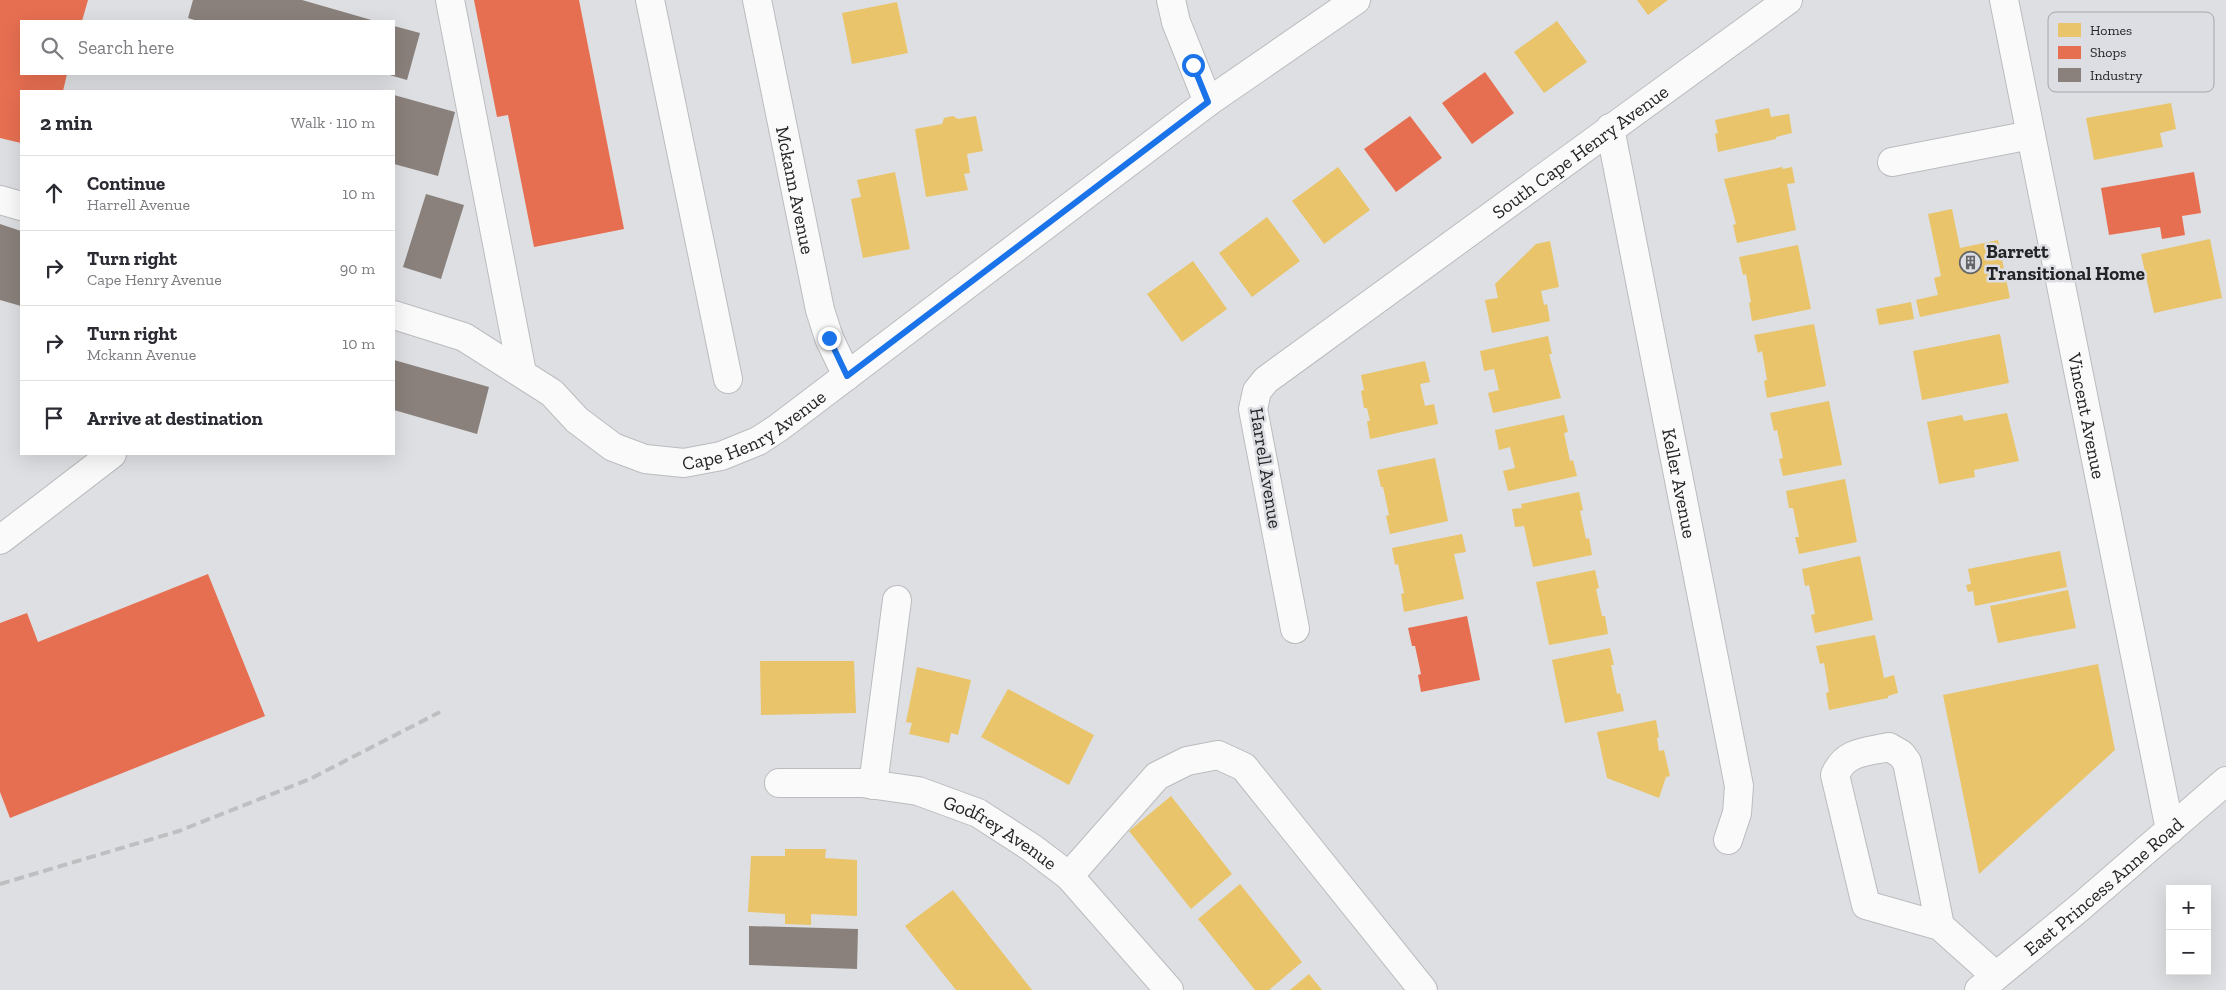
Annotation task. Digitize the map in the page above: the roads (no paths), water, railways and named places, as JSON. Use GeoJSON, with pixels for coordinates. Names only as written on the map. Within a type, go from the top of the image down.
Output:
{"type":"FeatureCollection","features":[{"type":"Feature","properties":{"kind":"street"},"geometry":{"type":"LineString","coordinates":[[450,0],[522,374]]}},
{"type":"Feature","properties":{"kind":"street"},"geometry":{"type":"LineString","coordinates":[[650,0],[728,379]]}},
{"type":"Feature","properties":{"kind":"street","name":"Mckann Avenue"},"geometry":{"type":"LineString","coordinates":[[757,0],[820,310],[829,338],[847,376]]}},
{"type":"Feature","properties":{"kind":"street"},"geometry":{"type":"LineString","coordinates":[[1171,0],[1176,22],[1208,102]]}},
{"type":"Feature","properties":{"kind":"street","name":"Cape Henry Avenue"},"geometry":{"type":"LineString","coordinates":[[395,315],[464,337],[552,393],[577,420],[614,447],[645,459],[684,462],[721,456],[758,440],[847,376],[1208,102],[1356,0]]}},
{"type":"Feature","properties":{"kind":"street","name":"South Cape Henry Avenue"},"geometry":{"type":"LineString","coordinates":[[1372,303],[1788,0]]}},
{"type":"Feature","properties":{"kind":"street","name":"Vincent Avenue"},"geometry":{"type":"LineString","coordinates":[[2004,0],[2170,830]]}},
{"type":"Feature","properties":{"kind":"street","name":"Keller Avenue"},"geometry":{"type":"LineString","coordinates":[[1610,128],[1739,786],[1738,814],[1728,840]]}},
{"type":"Feature","properties":{"kind":"street"},"geometry":{"type":"LineString","coordinates":[[1892,162],[2031,135]]}},
{"type":"Feature","properties":{"kind":"street"},"geometry":{"type":"LineString","coordinates":[[0,200],[20,206]]}},
{"type":"Feature","properties":{"kind":"street","name":"Harrell Avenue"},"geometry":{"type":"LineString","coordinates":[[1295,629],[1253,409],[1257,391],[1266,380],[1372,303]]}},
{"type":"Feature","properties":{"kind":"street"},"geometry":{"type":"LineString","coordinates":[[0,540],[111,455]]}},
{"type":"Feature","properties":{"kind":"street"},"geometry":{"type":"LineString","coordinates":[[873,785],[897,600]]}},
{"type":"Feature","properties":{"kind":"street"},"geometry":{"type":"LineString","coordinates":[[1940,926],[1866,905],[1835,775],[1839,765],[1849,756],[1889,747],[1900,754],[1907,762],[1940,926],[1988,983]]}},
{"type":"Feature","properties":{"kind":"street"},"geometry":{"type":"LineString","coordinates":[[1069,876],[1157,776],[1187,761],[1218,755],[1244,767],[1423,990]]}},
{"type":"Feature","properties":{"kind":"street","name":"East Princess Anne Road"},"geometry":{"type":"LineString","coordinates":[[1988,983],[2078,910],[2226,780]]}},
{"type":"Feature","properties":{"kind":"street","name":"Godfrey Avenue"},"geometry":{"type":"LineString","coordinates":[[779,783],[873,785],[918,791],[978,814],[1032,848],[1069,876],[1169,990]]}},
{"type":"Feature","properties":{"kind":"railway"},"geometry":{"type":"LineString","coordinates":[[0,884],[179,831],[310,779],[440,712]]}},
{"type":"Feature","properties":{"kind":"place","name":"Barrett Transitional Home"},"geometry":{"type":"Point","coordinates":[1970,262]}}]}
